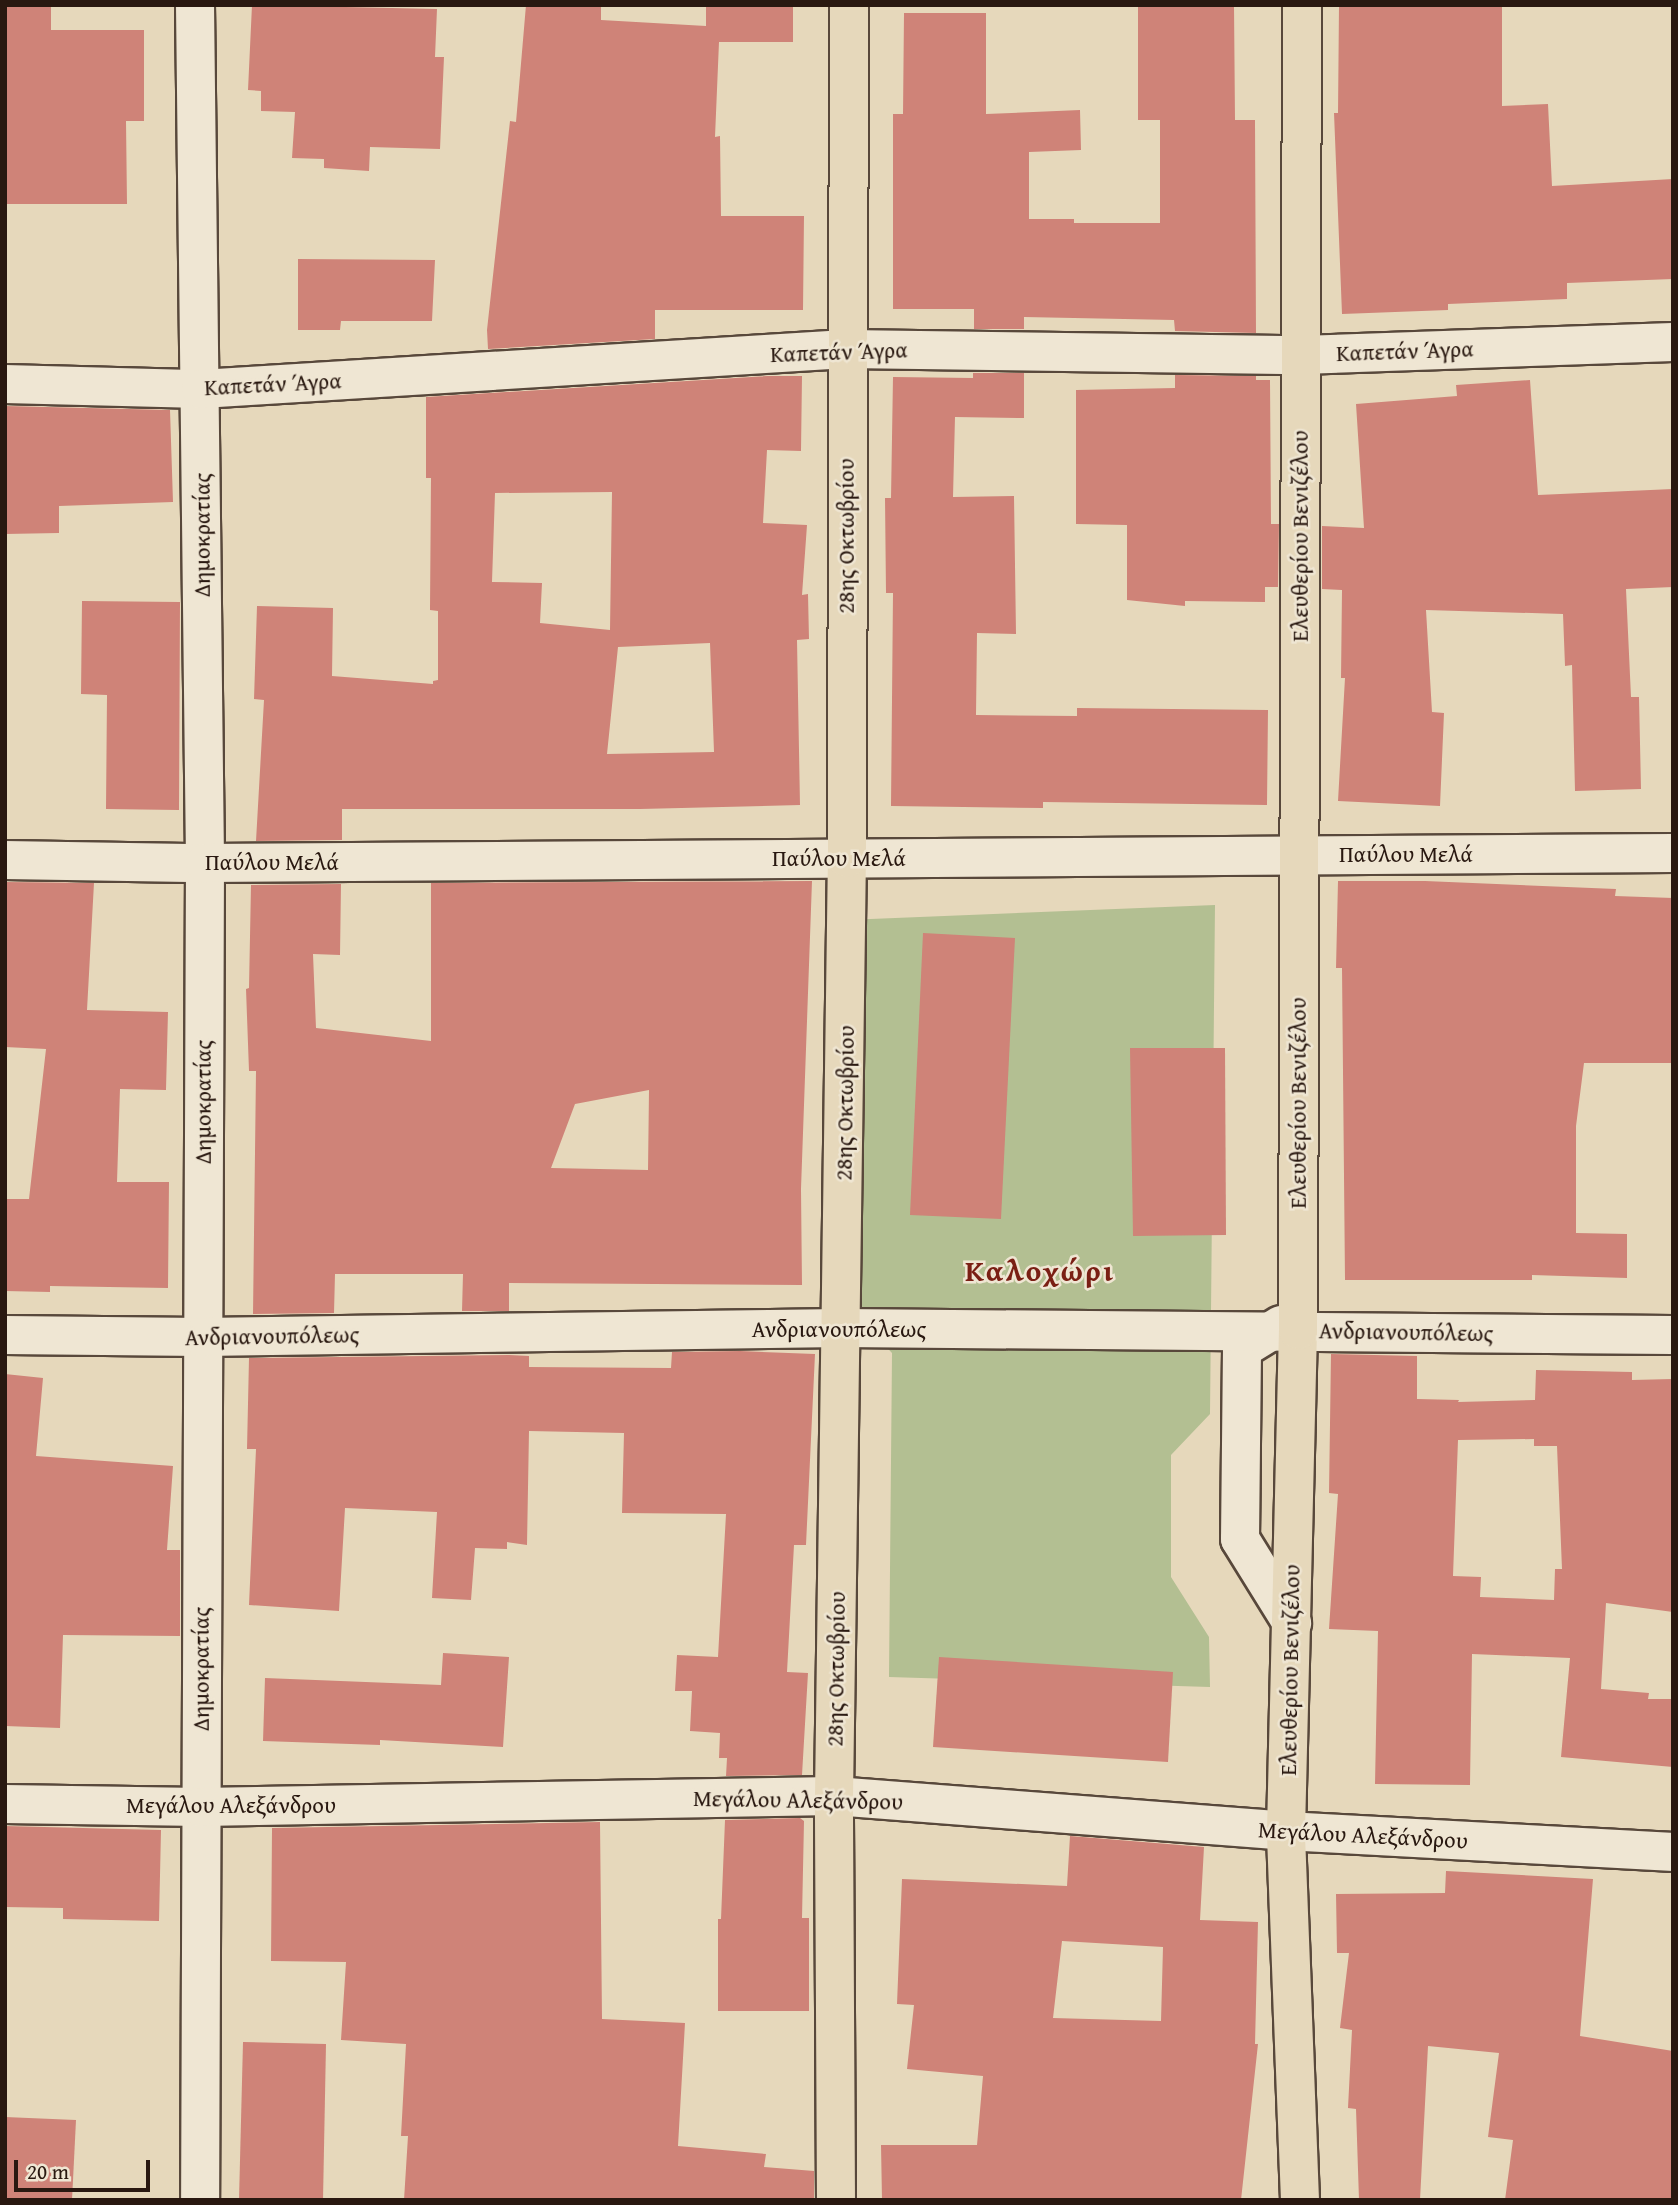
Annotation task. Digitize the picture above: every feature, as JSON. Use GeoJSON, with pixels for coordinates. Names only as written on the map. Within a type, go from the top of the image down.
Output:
{"type":"FeatureCollection","features":[{"type":"Feature","properties":{"kind":"main road","name":"28ης Οκτωβρίου"},"geometry":{"type":"LineString","coordinates":[[836,2200],[834,1796],[847,858],[846,349],[849,5]]}},
{"type":"Feature","properties":{"kind":"main road","name":"Ελευθερίου Βενιζέλου"},"geometry":{"type":"LineString","coordinates":[[1300,2200],[1286,1831],[1292,1623],[1289,1324],[1299,855],[1302,5]]}},
{"type":"Feature","properties":{"kind":"street","name":"Δημοκρατίας"},"geometry":{"type":"LineString","coordinates":[[195,5],[205,863],[200,2200]]}},
{"type":"Feature","properties":{"kind":"street","name":"Καπετάν Άγρα"},"geometry":{"type":"LineString","coordinates":[[5,384],[201,389],[846,349],[1301,355],[1673,342]]}},
{"type":"Feature","properties":{"kind":"street","name":"Παύλου Μελά"},"geometry":{"type":"LineString","coordinates":[[5,860],[205,863],[1673,853]]}},
{"type":"Feature","properties":{"kind":"street","name":"Ανδριανουπόλεως"},"geometry":{"type":"LineString","coordinates":[[5,1335],[202,1337],[1289,1324],[1673,1335]]}},
{"type":"Feature","properties":{"kind":"street"},"geometry":{"type":"LineString","coordinates":[[1289,1324],[1242,1349],[1240,1539],[1292,1623]]}},
{"type":"Feature","properties":{"kind":"street","name":"Μεγάλου Αλεξάνδρου"},"geometry":{"type":"LineString","coordinates":[[5,1804],[201,1807],[834,1796],[1286,1831],[1673,1852]]}},
{"type":"Feature","properties":{"kind":"green space"},"geometry":{"type":"Polygon","coordinates":[[[1215,905],[1210,1414],[1171,1455],[1171,1577],[1209,1637],[1210,1687],[889,1677],[892,1353],[852,1311],[846,920],[1215,905]]]}},
{"type":"Feature","properties":{"kind":"building"},"geometry":{"type":"Polygon","coordinates":[[[5,5],[51,5],[51,30],[144,30],[144,121],[126,121],[127,204],[5,204],[5,5]]]}},
{"type":"Feature","properties":{"kind":"building"},"geometry":{"type":"Polygon","coordinates":[[[252,5],[437,9],[435,57],[444,57],[440,149],[370,147],[369,171],[324,168],[324,159],[292,158],[295,112],[261,111],[261,91],[248,90],[252,5]]]}},
{"type":"Feature","properties":{"kind":"building"},"geometry":{"type":"Polygon","coordinates":[[[526,5],[601,5],[601,20],[706,26],[706,5],[793,5],[793,42],[719,42],[715,137],[720,136],[721,216],[804,216],[803,310],[655,310],[655,339],[488,349],[487,330],[510,121],[516,122],[526,5]]]}},
{"type":"Feature","properties":{"kind":"building"},"geometry":{"type":"Polygon","coordinates":[[[1138,5],[1234,5],[1235,120],[1255,120],[1256,333],[1175,331],[1174,320],[1024,317],[1024,329],[974,329],[974,309],[893,309],[893,114],[903,114],[904,13],[986,13],[986,114],[1080,110],[1081,150],[1029,152],[1029,219],[1074,219],[1074,223],[1160,223],[1160,120],[1138,120],[1138,5]]]}},
{"type":"Feature","properties":{"kind":"building"},"geometry":{"type":"Polygon","coordinates":[[[1339,5],[1502,5],[1502,106],[1548,104],[1552,186],[1673,179],[1673,279],[1567,283],[1567,299],[1448,304],[1448,310],[1342,314],[1334,113],[1338,113],[1339,5]]]}},
{"type":"Feature","properties":{"kind":"building"},"geometry":{"type":"Polygon","coordinates":[[[298,259],[435,260],[432,321],[341,321],[340,330],[298,330],[298,259]]]}},
{"type":"Feature","properties":{"kind":"building"},"geometry":{"type":"Polygon","coordinates":[[[973,373],[1024,373],[1024,418],[955,417],[953,497],[1014,496],[1016,634],[977,633],[976,715],[1077,716],[1077,708],[1268,710],[1267,805],[1043,802],[1043,808],[891,806],[893,593],[886,593],[885,498],[891,498],[893,377],[973,378],[973,373]]]}},
{"type":"Feature","properties":{"kind":"building"},"geometry":{"type":"Polygon","coordinates":[[[1175,375],[1256,376],[1256,380],[1270,380],[1271,524],[1279,524],[1278,587],[1265,587],[1265,602],[1185,601],[1185,606],[1127,600],[1127,525],[1076,524],[1076,390],[1175,388],[1175,375]]]}},
{"type":"Feature","properties":{"kind":"building"},"geometry":{"type":"Polygon","coordinates":[[[802,376],[801,451],[767,450],[763,523],[807,525],[802,595],[808,594],[809,639],[797,640],[800,805],[640,809],[342,809],[342,840],[256,841],[264,700],[254,699],[257,606],[333,608],[332,676],[433,684],[433,681],[438,680],[438,611],[430,610],[431,478],[426,478],[426,397],[802,376]],[[612,492],[495,493],[492,582],[542,583],[540,623],[610,630],[612,492]],[[710,643],[618,647],[607,754],[714,752],[710,643]]]}},
{"type":"Feature","properties":{"kind":"building"},"geometry":{"type":"Polygon","coordinates":[[[1530,380],[1538,495],[1673,489],[1673,587],[1626,589],[1631,697],[1639,697],[1641,789],[1575,791],[1572,665],[1565,666],[1563,614],[1426,610],[1432,712],[1444,713],[1440,806],[1338,801],[1345,678],[1341,678],[1342,590],[1322,589],[1322,526],[1364,528],[1356,404],[1457,396],[1456,385],[1530,380]]]}},
{"type":"Feature","properties":{"kind":"building"},"geometry":{"type":"Polygon","coordinates":[[[5,406],[170,410],[173,502],[59,506],[59,533],[5,534],[5,406]]]}},
{"type":"Feature","properties":{"kind":"building"},"geometry":{"type":"Polygon","coordinates":[[[82,601],[180,602],[179,810],[106,809],[107,695],[81,694],[82,601]]]}},
{"type":"Feature","properties":{"kind":"building"},"geometry":{"type":"Polygon","coordinates":[[[812,881],[801,1189],[802,1285],[509,1283],[509,1311],[462,1311],[463,1274],[335,1274],[334,1313],[253,1314],[256,1071],[249,1071],[246,989],[249,988],[251,885],[341,884],[340,955],[313,954],[316,1028],[431,1041],[431,883],[812,881]],[[649,1090],[575,1104],[551,1168],[648,1170],[649,1090]]]}},
{"type":"Feature","properties":{"kind":"building"},"geometry":{"type":"Polygon","coordinates":[[[1338,881],[1425,881],[1616,889],[1615,896],[1673,898],[1673,1063],[1584,1063],[1576,1126],[1576,1233],[1627,1234],[1627,1278],[1532,1275],[1532,1280],[1345,1280],[1342,968],[1336,968],[1338,881]]]}},
{"type":"Feature","properties":{"kind":"building"},"geometry":{"type":"Polygon","coordinates":[[[5,882],[94,883],[87,1010],[168,1012],[166,1090],[120,1089],[117,1182],[169,1182],[168,1288],[50,1286],[50,1292],[5,1291],[5,1199],[29,1199],[46,1049],[5,1047],[5,882]]]}},
{"type":"Feature","properties":{"kind":"building"},"geometry":{"type":"Polygon","coordinates":[[[923,933],[1015,938],[1001,1219],[910,1215],[923,933]]]}},
{"type":"Feature","properties":{"kind":"building"},"geometry":{"type":"Polygon","coordinates":[[[1130,1048],[1225,1048],[1226,1235],[1133,1236],[1130,1048]]]}},
{"type":"Feature","properties":{"kind":"building"},"geometry":{"type":"Polygon","coordinates":[[[672,1352],[815,1354],[806,1545],[794,1545],[787,1672],[808,1673],[802,1775],[726,1776],[727,1758],[719,1758],[720,1733],[690,1731],[692,1691],[675,1691],[677,1655],[718,1657],[726,1514],[622,1513],[624,1433],[529,1431],[527,1545],[507,1542],[507,1549],[475,1548],[471,1600],[432,1598],[437,1512],[345,1508],[339,1611],[249,1605],[256,1449],[247,1449],[249,1358],[509,1355],[529,1356],[529,1367],[671,1368],[672,1352]]]}},
{"type":"Feature","properties":{"kind":"building"},"geometry":{"type":"Polygon","coordinates":[[[1331,1354],[1417,1356],[1417,1399],[1459,1400],[1458,1402],[1535,1400],[1536,1370],[1632,1372],[1632,1380],[1673,1379],[1673,1612],[1606,1603],[1601,1689],[1649,1693],[1648,1699],[1673,1699],[1673,1767],[1561,1757],[1570,1658],[1472,1654],[1470,1785],[1375,1784],[1378,1631],[1329,1629],[1338,1494],[1329,1493],[1331,1354]],[[1534,1439],[1458,1440],[1453,1576],[1481,1577],[1480,1597],[1554,1600],[1555,1569],[1562,1569],[1557,1446],[1534,1446],[1534,1439]]]}},
{"type":"Feature","properties":{"kind":"building"},"geometry":{"type":"Polygon","coordinates":[[[5,1374],[43,1378],[36,1456],[173,1466],[167,1550],[180,1550],[180,1636],[63,1635],[60,1728],[5,1726],[5,1374]]]}},
{"type":"Feature","properties":{"kind":"building"},"geometry":{"type":"Polygon","coordinates":[[[443,1653],[509,1657],[503,1747],[380,1740],[380,1745],[263,1741],[265,1678],[441,1685],[443,1653]]]}},
{"type":"Feature","properties":{"kind":"building"},"geometry":{"type":"Polygon","coordinates":[[[939,1657],[1173,1672],[1168,1762],[933,1747],[939,1657]]]}},
{"type":"Feature","properties":{"kind":"building"},"geometry":{"type":"Polygon","coordinates":[[[800,1818],[804,1821],[802,1918],[809,1918],[809,2011],[718,2011],[718,1919],[721,1919],[725,1820],[800,1818]]]}},
{"type":"Feature","properties":{"kind":"building"},"geometry":{"type":"Polygon","coordinates":[[[600,1822],[602,2019],[685,2023],[678,2146],[766,2154],[764,2167],[814,2171],[814,2200],[404,2200],[408,2136],[401,2136],[406,2044],[341,2040],[346,1962],[271,1961],[272,1828],[600,1822]]]}},
{"type":"Feature","properties":{"kind":"building"},"geometry":{"type":"Polygon","coordinates":[[[5,1826],[161,1830],[159,1921],[63,1919],[63,1908],[5,1907],[5,1826]]]}},
{"type":"Feature","properties":{"kind":"building"},"geometry":{"type":"Polygon","coordinates":[[[1070,1836],[1204,1847],[1200,1920],[1258,1922],[1255,2044],[1258,2044],[1241,2200],[882,2200],[881,2145],[977,2145],[983,2076],[907,2069],[914,2005],[897,2004],[902,1879],[1067,1886],[1070,1836]],[[1062,1941],[1053,2018],[1161,2021],[1163,1947],[1062,1941]]]}},
{"type":"Feature","properties":{"kind":"building"},"geometry":{"type":"Polygon","coordinates":[[[1446,1871],[1593,1879],[1580,2036],[1673,2051],[1673,2200],[1505,2200],[1513,2140],[1488,2137],[1499,2053],[1428,2046],[1420,2200],[1359,2200],[1356,2109],[1348,2108],[1352,2030],[1340,2028],[1349,1953],[1337,1953],[1336,1894],[1445,1893],[1446,1871]]]}},
{"type":"Feature","properties":{"kind":"building"},"geometry":{"type":"Polygon","coordinates":[[[243,2042],[326,2044],[323,2200],[239,2200],[243,2042]]]}},
{"type":"Feature","properties":{"kind":"building"},"geometry":{"type":"Polygon","coordinates":[[[5,2117],[76,2120],[72,2200],[5,2200],[5,2117]]]}},
{"type":"Feature","properties":{"kind":"district","name":"Καλοχώρι"},"geometry":{"type":"Point","coordinates":[1040,1270]}}]}
